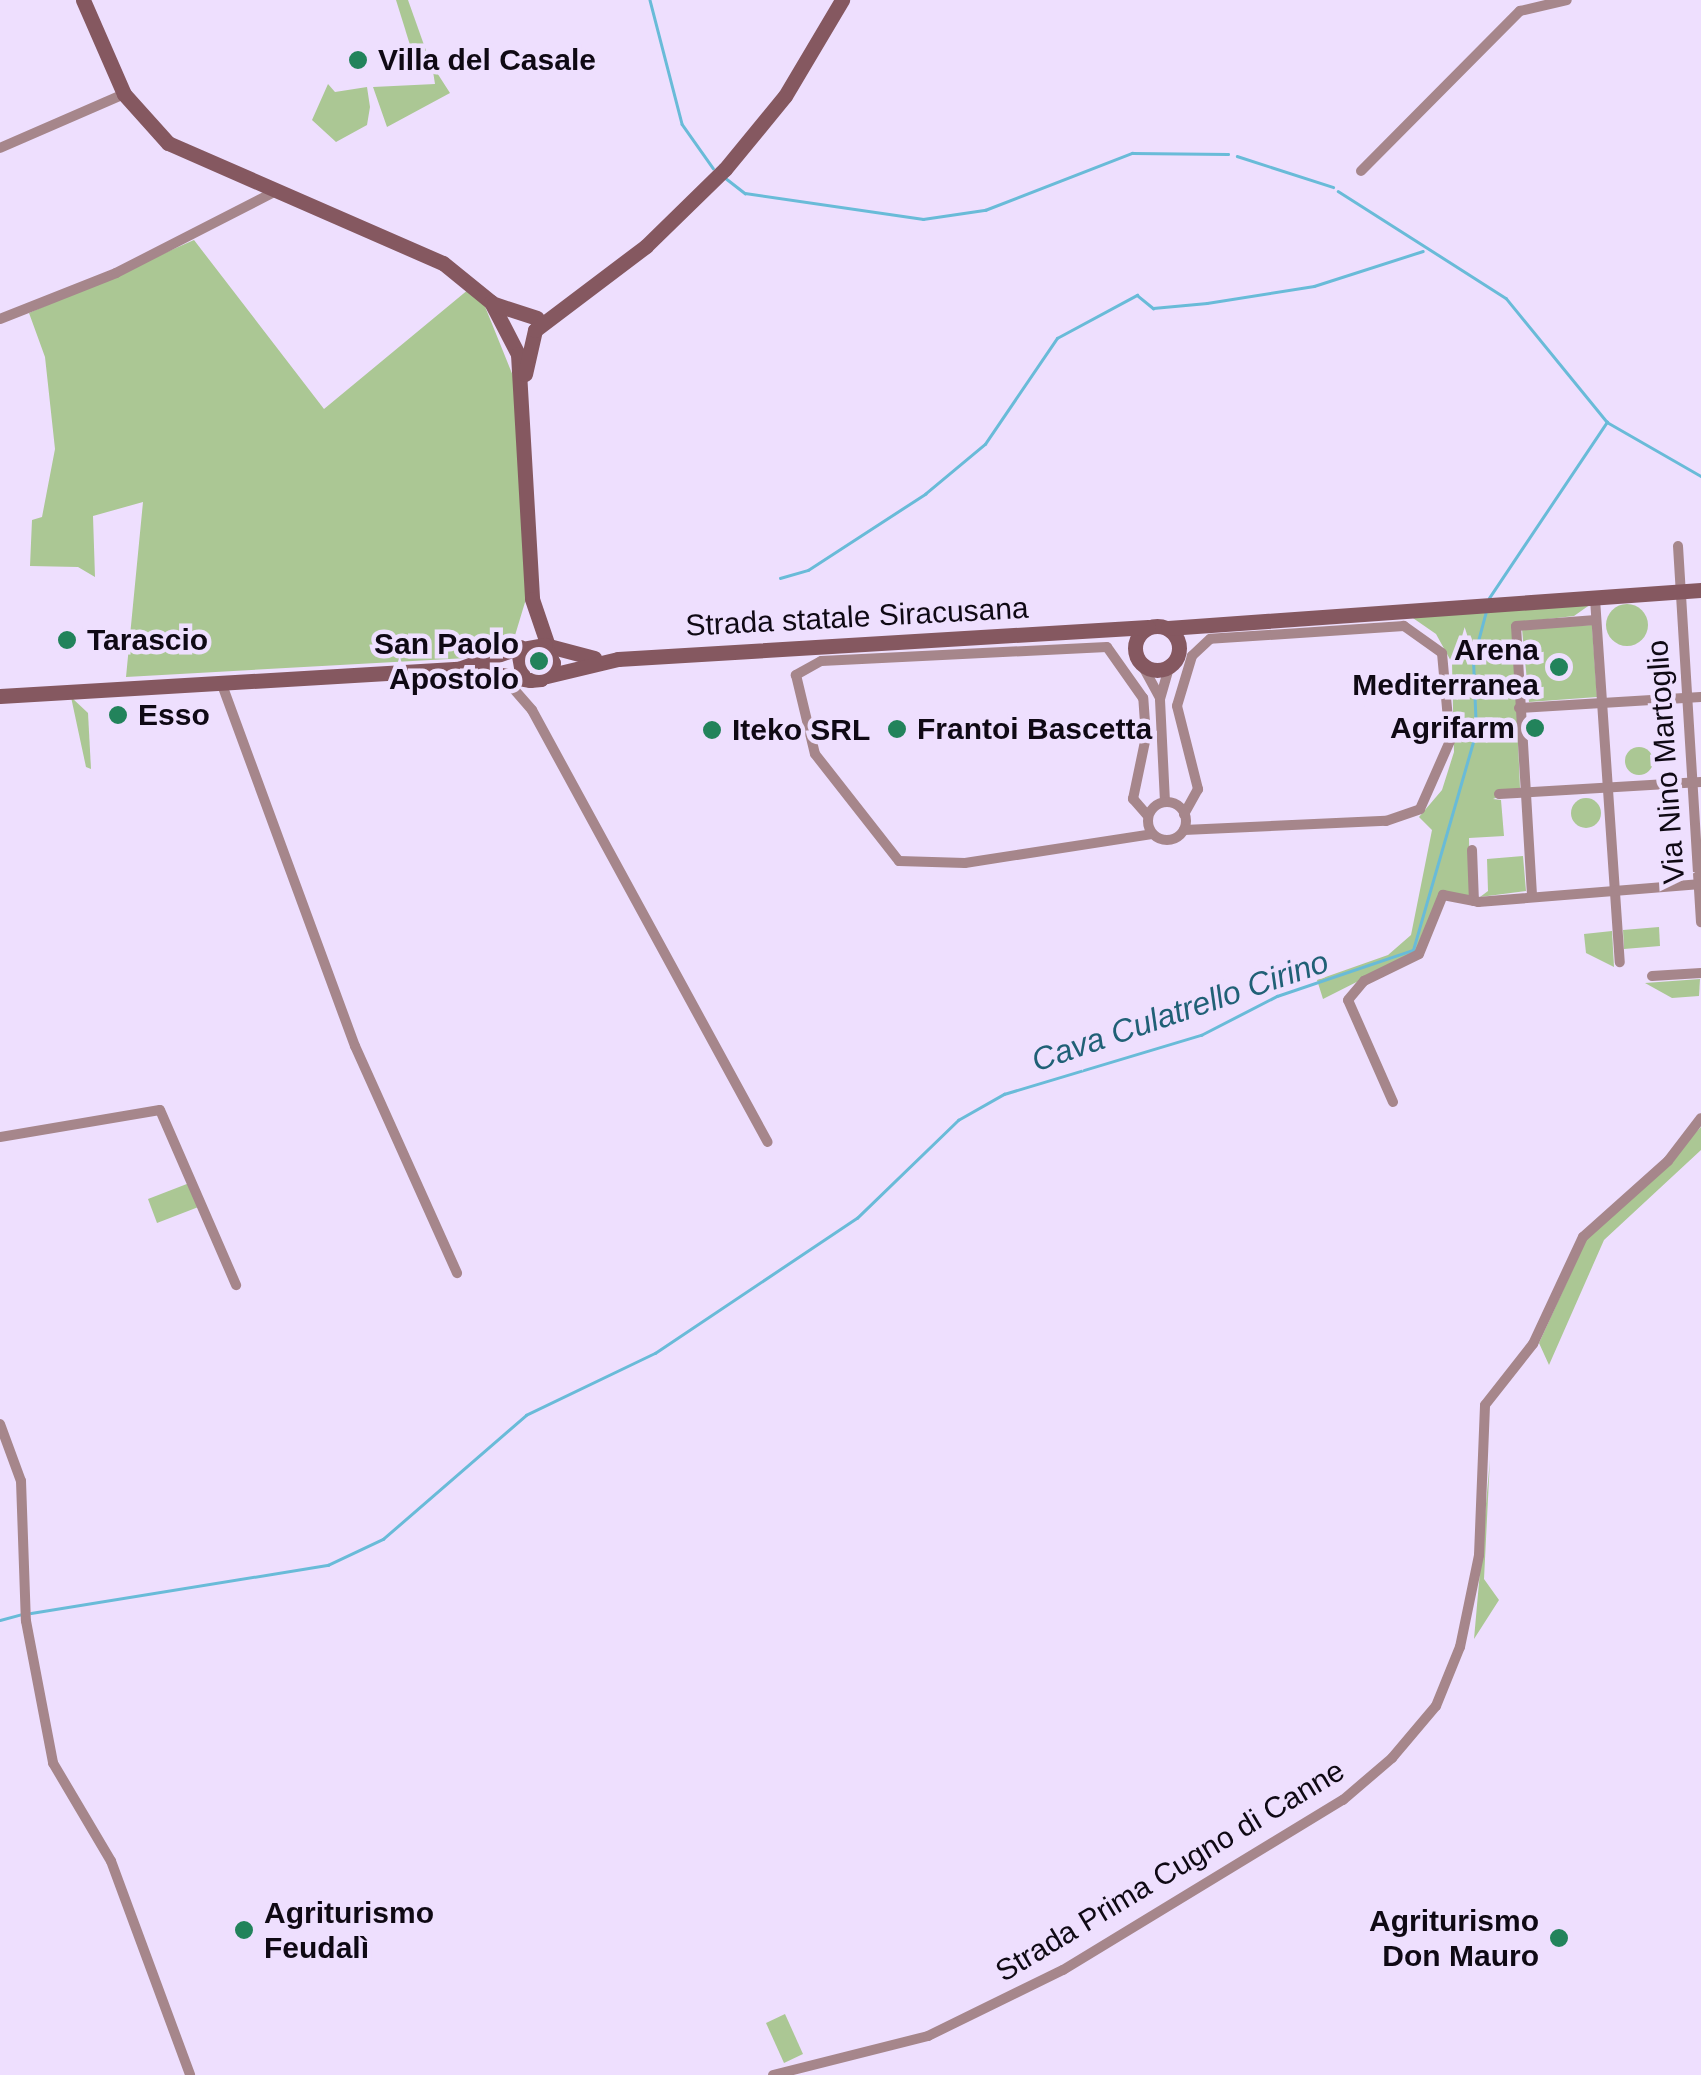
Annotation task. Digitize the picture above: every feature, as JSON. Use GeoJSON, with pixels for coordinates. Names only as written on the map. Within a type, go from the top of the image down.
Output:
{"type":"FeatureCollection","features":[{"type":"Feature","properties":{"kind":"main road"},"geometry":{"type":"LineString","coordinates":[[83,0],[124,94],[168,143],[442,263],[491,302],[536,324]]}},
{"type":"Feature","properties":{"kind":"main road"},"geometry":{"type":"LineString","coordinates":[[511,338],[561,306],[720,175],[784,96],[842,0]]}},
{"type":"Feature","properties":{"kind":"main road"},"geometry":{"type":"LineString","coordinates":[[491,302],[511,338],[523,385],[532,600],[547,647],[544,678]]}},
{"type":"Feature","properties":{"kind":"main road"},"geometry":{"type":"LineString","coordinates":[[523,385],[536,324]]}},
{"type":"Feature","properties":{"kind":"main road"},"geometry":{"type":"LineString","coordinates":[[1099,630],[1137,656],[1173,661],[1218,624],[1701,594]]}},
{"type":"Feature","properties":{"kind":"main road"},"geometry":{"type":"LineString","coordinates":[[517,665],[532,600]]}},
{"type":"Feature","properties":{"kind":"main road","name":"Strada statale Siracusana"},"geometry":{"type":"LineString","coordinates":[[618,659],[1218,624]]}},
{"type":"Feature","properties":{"kind":"main road"},"geometry":{"type":"LineString","coordinates":[[1137,656],[1148,627]]}},
{"type":"Feature","properties":{"kind":"main road"},"geometry":{"type":"LineString","coordinates":[[1168,628],[1173,661]]}},
{"type":"Feature","properties":{"kind":"main road"},"geometry":{"type":"LineString","coordinates":[[458,669],[486,672],[517,665],[547,647],[618,659]]}},
{"type":"Feature","properties":{"kind":"main road"},"geometry":{"type":"LineString","coordinates":[[0,696],[517,665],[544,678],[618,659]]}},
{"type":"Feature","properties":{"kind":"street"},"geometry":{"type":"LineString","coordinates":[[1361,171],[1518,6],[1567,0]]}},
{"type":"Feature","properties":{"kind":"street"},"geometry":{"type":"LineString","coordinates":[[0,148],[124,94]]}},
{"type":"Feature","properties":{"kind":"street"},"geometry":{"type":"LineString","coordinates":[[0,319],[116,273],[274,192]]}},
{"type":"Feature","properties":{"kind":"street","name":"Via Nino Martoglio"},"geometry":{"type":"LineString","coordinates":[[1678,546],[1687,698],[1697,782],[1701,922]]}},
{"type":"Feature","properties":{"kind":"street"},"geometry":{"type":"LineString","coordinates":[[1595,599],[1620,962]]}},
{"type":"Feature","properties":{"kind":"street"},"geometry":{"type":"LineString","coordinates":[[1532,895],[1516,626],[1596,620]]}},
{"type":"Feature","properties":{"kind":"street"},"geometry":{"type":"LineString","coordinates":[[1152,834],[1148,816],[1133,800],[1146,737],[1142,698],[1106,647],[821,661],[796,675],[815,754],[899,862],[965,863],[1152,834],[1169,840],[1184,830],[1386,821],[1420,809],[1450,741],[1442,653],[1404,626],[1210,639],[1192,656],[1179,694],[1180,737],[1198,789],[1184,814],[1184,830]]}},
{"type":"Feature","properties":{"kind":"street"},"geometry":{"type":"LineString","coordinates":[[1137,656],[1160,700]]}},
{"type":"Feature","properties":{"kind":"street"},"geometry":{"type":"LineString","coordinates":[[1166,802],[1160,700],[1173,661]]}},
{"type":"Feature","properties":{"kind":"street"},"geometry":{"type":"LineString","coordinates":[[517,665],[532,710],[768,1142]]}},
{"type":"Feature","properties":{"kind":"street"},"geometry":{"type":"LineString","coordinates":[[532,710],[544,678]]}},
{"type":"Feature","properties":{"kind":"street"},"geometry":{"type":"LineString","coordinates":[[221,682],[355,1046],[457,1273]]}},
{"type":"Feature","properties":{"kind":"street"},"geometry":{"type":"LineString","coordinates":[[1519,708],[1701,697]]}},
{"type":"Feature","properties":{"kind":"street"},"geometry":{"type":"LineString","coordinates":[[1499,794],[1697,782]]}},
{"type":"Feature","properties":{"kind":"street"},"geometry":{"type":"LineString","coordinates":[[1166,802],[1184,814]]}},
{"type":"Feature","properties":{"kind":"street"},"geometry":{"type":"LineString","coordinates":[[1148,816],[1166,802]]}},
{"type":"Feature","properties":{"kind":"street"},"geometry":{"type":"LineString","coordinates":[[1472,850],[1474,901]]}},
{"type":"Feature","properties":{"kind":"street"},"geometry":{"type":"LineString","coordinates":[[1393,1102],[1348,1000],[1364,981],[1419,954],[1443,895],[1474,901],[1700,884]]}},
{"type":"Feature","properties":{"kind":"street"},"geometry":{"type":"LineString","coordinates":[[1652,976],[1701,973]]}},
{"type":"Feature","properties":{"kind":"street"},"geometry":{"type":"LineString","coordinates":[[0,1137],[160,1110],[236,1285]]}},
{"type":"Feature","properties":{"kind":"street","name":"Strada Prima Cugno di Canne"},"geometry":{"type":"LineString","coordinates":[[773,2075],[928,2036],[1031,1986],[1328,1810],[1392,1758],[1436,1706],[1460,1647],[1479,1555],[1485,1405],[1533,1344],[1583,1237],[1668,1162],[1701,1118]]}},
{"type":"Feature","properties":{"kind":"street"},"geometry":{"type":"LineString","coordinates":[[0,1424],[21,1481],[27,1614],[53,1763],[110,1861],[190,2075]]}},
{"type":"Feature","properties":{"kind":"green space"},"geometry":{"type":"Polygon","coordinates":[[[396,0],[408,0],[429,59],[415,61],[396,0]]]}},
{"type":"Feature","properties":{"kind":"green space"},"geometry":{"type":"Polygon","coordinates":[[[432,65],[450,93],[387,127],[373,87],[435,84],[432,65]]]}},
{"type":"Feature","properties":{"kind":"green space"},"geometry":{"type":"Polygon","coordinates":[[[328,84],[335,92],[367,87],[370,107],[367,125],[336,142],[312,120],[328,84]]]}},
{"type":"Feature","properties":{"kind":"green space"},"geometry":{"type":"Polygon","coordinates":[[[194,240],[324,409],[469,289],[484,304],[513,376],[526,599],[513,642],[467,658],[126,677],[143,502],[93,516],[95,577],[78,567],[30,566],[32,520],[42,517],[55,449],[45,357],[29,313],[194,240]]]}},
{"type":"Feature","properties":{"kind":"green space"},"geometry":{"type":"Polygon","coordinates":[[[1591,604],[1574,616],[1513,623],[1520,788],[1493,799],[1501,800],[1504,836],[1469,838],[1470,897],[1440,893],[1418,951],[1323,999],[1317,980],[1388,955],[1411,935],[1432,830],[1419,817],[1442,790],[1454,752],[1452,663],[1436,634],[1410,616],[1591,604]]]}},
{"type":"Feature","properties":{"kind":"green space"},"geometry":{"type":"Polygon","coordinates":[[[1627,604],[1642,610],[1648,625],[1642,640],[1627,646],[1612,640],[1606,625],[1612,610],[1627,604]]]}},
{"type":"Feature","properties":{"kind":"green space","name":"Arena Mediterranea"},"geometry":{"type":"Polygon","coordinates":[[[1592,625],[1597,697],[1529,702],[1522,629],[1592,625]]]}},
{"type":"Feature","properties":{"kind":"green space"},"geometry":{"type":"Polygon","coordinates":[[[71,697],[88,713],[91,769],[86,767],[71,697]]]}},
{"type":"Feature","properties":{"kind":"green space"},"geometry":{"type":"Polygon","coordinates":[[[1639,747],[1649,751],[1653,761],[1649,771],[1639,775],[1629,771],[1625,761],[1629,751],[1639,747]]]}},
{"type":"Feature","properties":{"kind":"green space"},"geometry":{"type":"Polygon","coordinates":[[[1586,798],[1600,807],[1601,813],[1592,827],[1586,828],[1572,819],[1571,813],[1580,799],[1586,798]]]}},
{"type":"Feature","properties":{"kind":"green space"},"geometry":{"type":"Polygon","coordinates":[[[1523,856],[1526,891],[1480,897],[1488,891],[1487,859],[1523,856]]]}},
{"type":"Feature","properties":{"kind":"green space"},"geometry":{"type":"Polygon","coordinates":[[[1659,927],[1660,946],[1624,949],[1623,930],[1659,927]]]}},
{"type":"Feature","properties":{"kind":"green space"},"geometry":{"type":"Polygon","coordinates":[[[1612,931],[1614,967],[1586,953],[1584,934],[1612,931]]]}},
{"type":"Feature","properties":{"kind":"green space"},"geometry":{"type":"Polygon","coordinates":[[[1700,979],[1699,996],[1672,998],[1645,983],[1700,979]]]}},
{"type":"Feature","properties":{"kind":"green space"},"geometry":{"type":"Polygon","coordinates":[[[1701,1127],[1701,1150],[1604,1240],[1549,1365],[1539,1343],[1587,1238],[1701,1127]]]}},
{"type":"Feature","properties":{"kind":"green space"},"geometry":{"type":"Polygon","coordinates":[[[192,1182],[201,1206],[157,1223],[148,1199],[192,1182]]]}},
{"type":"Feature","properties":{"kind":"green space"},"geometry":{"type":"Polygon","coordinates":[[[1490,1459],[1484,1579],[1499,1600],[1474,1639],[1490,1459]]]}},
{"type":"Feature","properties":{"kind":"green space"},"geometry":{"type":"Polygon","coordinates":[[[785,2014],[803,2054],[784,2063],[766,2023],[785,2014]]]}},
{"type":"Feature","properties":{"kind":"waterway"},"geometry":{"type":"LineString","coordinates":[[650,0],[682,124],[713,168]]}},
{"type":"Feature","properties":{"kind":"waterway"},"geometry":{"type":"LineString","coordinates":[[723,176],[745,193],[923,219],[985,210],[1132,153],[1228,154]]}},
{"type":"Feature","properties":{"kind":"waterway"},"geometry":{"type":"LineString","coordinates":[[1237,156],[1333,187]]}},
{"type":"Feature","properties":{"kind":"waterway"},"geometry":{"type":"LineString","coordinates":[[1338,191],[1506,298],[1607,422],[1701,476]]}},
{"type":"Feature","properties":{"kind":"waterway"},"geometry":{"type":"LineString","coordinates":[[780,578],[808,570],[925,494],[985,444],[1057,338],[1137,295],[1153,308],[1207,303],[1314,286],[1423,251]]}},
{"type":"Feature","properties":{"kind":"waterway","name":"Cava Culatrello Cirino"},"geometry":{"type":"LineString","coordinates":[[1489,598],[1607,422]]}},
{"type":"Feature","properties":{"kind":"waterway","name":"Cava Culatrello Cirino"},"geometry":{"type":"LineString","coordinates":[[31,1613],[328,1565],[383,1539],[526,1415],[655,1353],[857,1218],[958,1120],[1004,1094],[1201,1035],[1277,996],[1413,950],[1476,732],[1473,660],[1486,611]]}},
{"type":"Feature","properties":{"kind":"waterway","name":"Cava Culatrello Cirino"},"geometry":{"type":"LineString","coordinates":[[0,1620],[23,1614]]}},
{"type":"Feature","properties":{"kind":"place","name":"Villa del Casale"},"geometry":{"type":"Point","coordinates":[358,60]}},
{"type":"Feature","properties":{"kind":"place","name":"Tarascio"},"geometry":{"type":"Point","coordinates":[67,640]}},
{"type":"Feature","properties":{"kind":"place","name":"San Paolo Apostolo"},"geometry":{"type":"Point","coordinates":[539,661]}},
{"type":"Feature","properties":{"kind":"place","name":"Arena Mediterranea"},"geometry":{"type":"Point","coordinates":[1559,667]}},
{"type":"Feature","properties":{"kind":"place","name":"Esso"},"geometry":{"type":"Point","coordinates":[118,715]}},
{"type":"Feature","properties":{"kind":"place","name":"Agrifarm"},"geometry":{"type":"Point","coordinates":[1535,728]}},
{"type":"Feature","properties":{"kind":"place","name":"Frantoi Bascetta"},"geometry":{"type":"Point","coordinates":[897,729]}},
{"type":"Feature","properties":{"kind":"place","name":"Iteko SRL"},"geometry":{"type":"Point","coordinates":[712,730]}},
{"type":"Feature","properties":{"kind":"place","name":"Agriturismo Feudalì"},"geometry":{"type":"Point","coordinates":[244,1930]}},
{"type":"Feature","properties":{"kind":"place","name":"Agriturismo Don Mauro"},"geometry":{"type":"Point","coordinates":[1559,1938]}}]}
